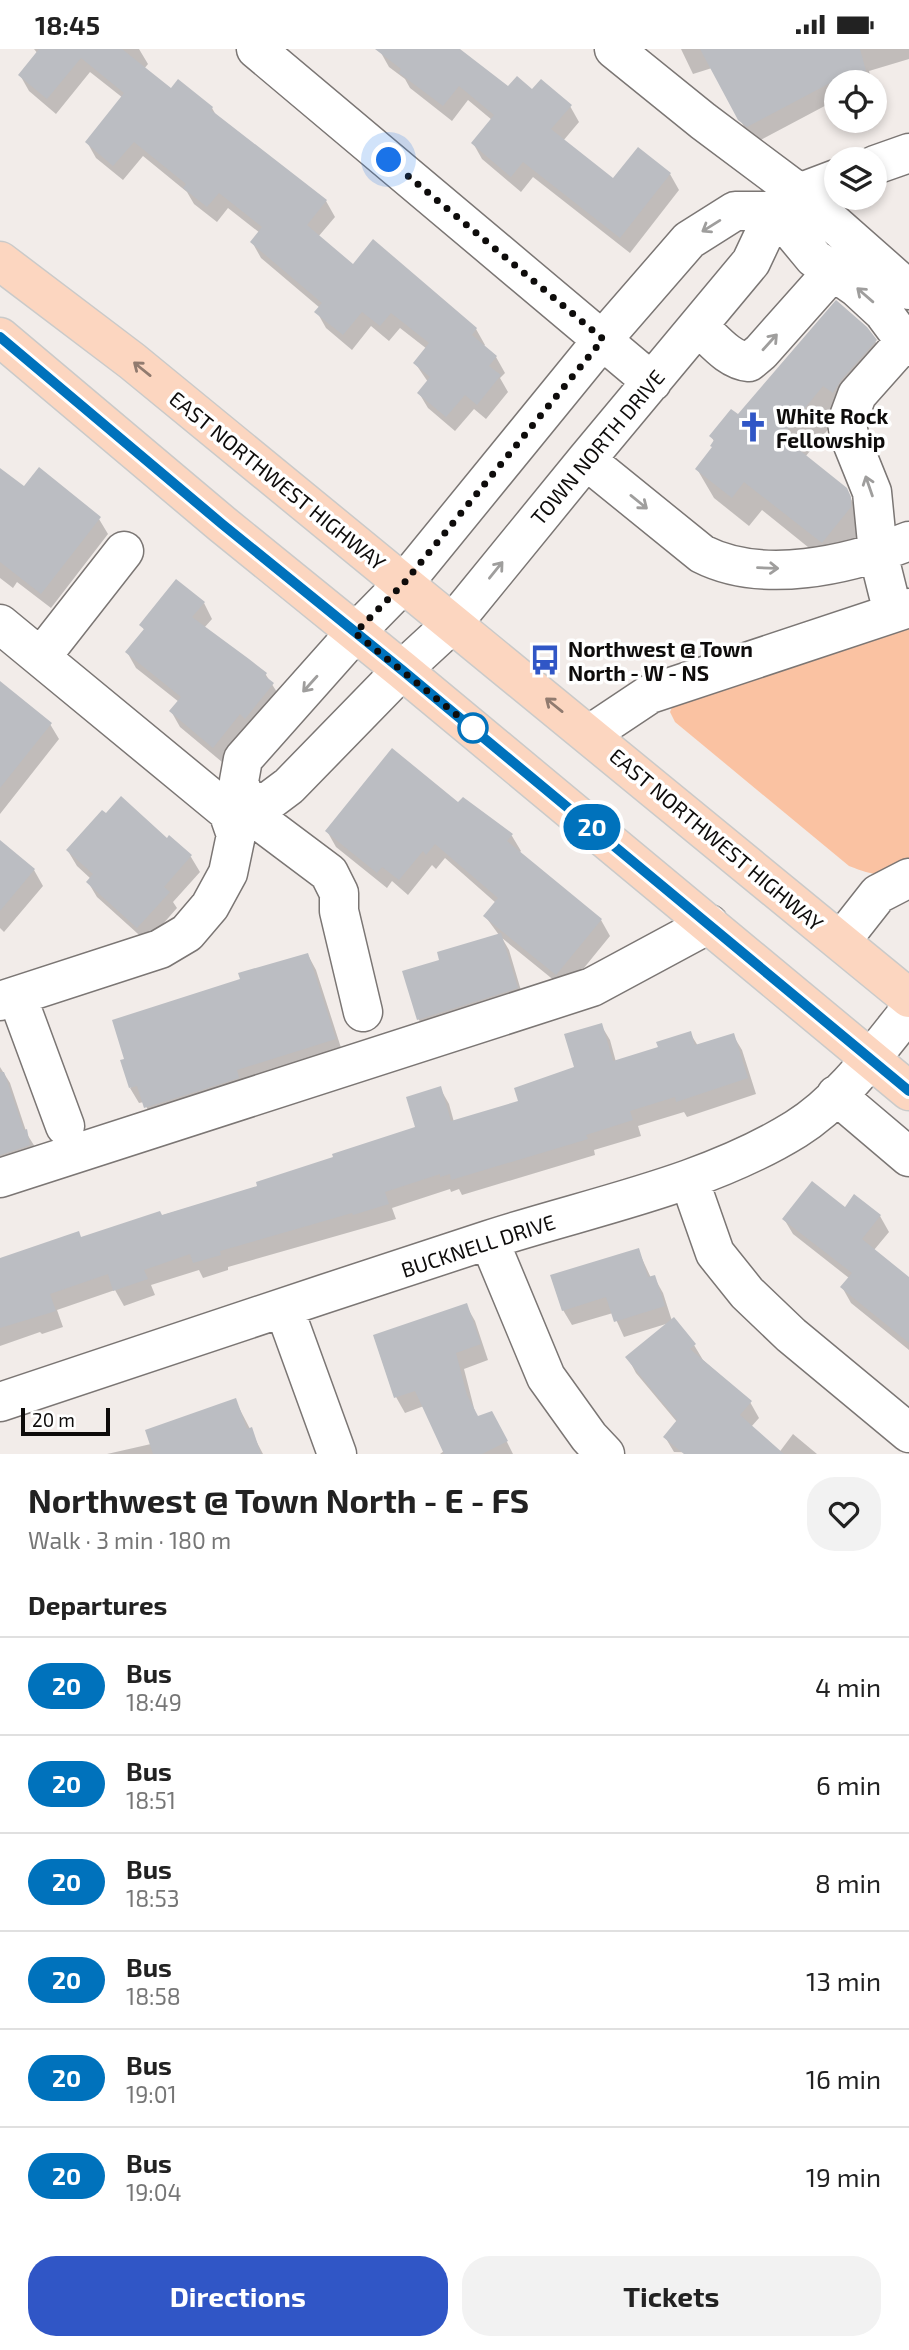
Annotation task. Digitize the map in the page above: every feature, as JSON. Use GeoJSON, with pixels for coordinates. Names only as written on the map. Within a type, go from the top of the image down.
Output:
{"type":"FeatureCollection","features":[{"type":"Feature","properties":{"kind":"main road","name":"EAST NORTHWEST HIGHWAY"},"geometry":{"type":"LineString","coordinates":[[0,261],[132,361],[909,998]]}},
{"type":"Feature","properties":{"kind":"main road"},"geometry":{"type":"LineString","coordinates":[[0,337],[909,1091]]}},
{"type":"Feature","properties":{"kind":"street"},"geometry":{"type":"LineString","coordinates":[[614,49],[702,121],[787,202],[909,290]]}},
{"type":"Feature","properties":{"kind":"street"},"geometry":{"type":"LineString","coordinates":[[279,56],[652,381]]}},
{"type":"Feature","properties":{"kind":"street"},"geometry":{"type":"LineString","coordinates":[[887,161],[909,153]]}},
{"type":"Feature","properties":{"kind":"street"},"geometry":{"type":"LineString","coordinates":[[65,1126],[9,999],[160,949],[187,933],[210,906],[228,873],[236,835],[236,805],[243,759],[355,633],[404,583],[603,339],[689,240],[735,211],[787,202],[824,185]]}},
{"type":"Feature","properties":{"kind":"street"},"geometry":{"type":"LineString","coordinates":[[590,734],[650,694],[901,611],[893,547],[849,435],[847,422],[857,395],[907,344],[883,312],[814,258],[787,202]]}},
{"type":"Feature","properties":{"kind":"street","name":"TOWN NORTH DRIVE"},"geometry":{"type":"LineString","coordinates":[[236,805],[265,804],[289,786],[402,670],[453,623],[751,262],[787,202]]}},
{"type":"Feature","properties":{"kind":"street"},"geometry":{"type":"LineString","coordinates":[[698,326],[729,354],[740,361],[749,362],[833,271]]}},
{"type":"Feature","properties":{"kind":"street"},"geometry":{"type":"LineString","coordinates":[[586,460],[702,554],[713,559],[752,568],[801,570],[893,547]]}},
{"type":"Feature","properties":{"kind":"street"},"geometry":{"type":"LineString","coordinates":[[41,657],[124,551]]}},
{"type":"Feature","properties":{"kind":"street"},"geometry":{"type":"LineString","coordinates":[[0,624],[329,873],[339,893],[339,911],[363,1012]]}},
{"type":"Feature","properties":{"kind":"street"},"geometry":{"type":"LineString","coordinates":[[841,941],[878,894],[909,878]]}},
{"type":"Feature","properties":{"kind":"street"},"geometry":{"type":"LineString","coordinates":[[0,1178],[592,987],[709,924]]}},
{"type":"Feature","properties":{"kind":"street","name":"BUCKNELL DRIVE"},"geometry":{"type":"LineString","coordinates":[[0,1402],[489,1240],[690,1179],[753,1152],[797,1128],[836,1095],[870,1060],[909,1011]]}},
{"type":"Feature","properties":{"kind":"street"},"geometry":{"type":"LineString","coordinates":[[836,1095],[909,1157]]}},
{"type":"Feature","properties":{"kind":"street"},"geometry":{"type":"LineString","coordinates":[[690,1179],[715,1253],[747,1293],[791,1335],[909,1433]]}},
{"type":"Feature","properties":{"kind":"street"},"geometry":{"type":"LineString","coordinates":[[489,1240],[546,1377],[589,1437],[606,1454]]}},
{"type":"Feature","properties":{"kind":"street"},"geometry":{"type":"LineString","coordinates":[[284,1308],[337,1454]]}},
{"type":"Feature","properties":{"kind":"shaded area"},"geometry":{"type":"Polygon","coordinates":[[[909,629],[909,864],[892,871],[873,874],[849,866],[675,722],[670,712],[674,703],[909,629]]]}},
{"type":"Feature","properties":{"kind":"building"},"geometry":{"type":"Polygon","coordinates":[[[39,49],[122,49],[171,88],[178,79],[213,107],[211,110],[327,200],[307,225],[353,264],[373,239],[477,328],[472,335],[497,356],[489,366],[501,375],[477,405],[465,395],[446,417],[417,393],[430,377],[413,363],[429,343],[391,313],[380,326],[362,312],[343,335],[314,312],[322,303],[250,242],[262,227],[219,193],[207,207],[183,188],[186,184],[134,142],[113,166],[85,142],[124,93],[81,58],[47,99],[18,75],[39,49]]]}},
{"type":"Feature","properties":{"kind":"building"},"geometry":{"type":"Polygon","coordinates":[[[375,49],[460,49],[508,86],[517,76],[532,89],[541,79],[572,105],[551,129],[613,178],[638,147],[671,173],[620,238],[523,162],[511,177],[471,143],[494,115],[459,86],[443,106],[399,73],[401,69],[375,49]]]}},
{"type":"Feature","properties":{"kind":"building"},"geometry":{"type":"Polygon","coordinates":[[[700,49],[860,49],[866,70],[824,70],[824,86],[747,127],[738,120],[700,49]]]}},
{"type":"Feature","properties":{"kind":"building","name":"White Rock Fellowship"},"geometry":{"type":"Polygon","coordinates":[[[836,300],[867,327],[877,340],[841,380],[833,393],[823,386],[782,436],[847,488],[851,497],[851,507],[822,543],[744,482],[732,498],[695,469],[712,447],[710,446],[714,440],[709,436],[731,409],[738,414],[836,300]]]}},
{"type":"Feature","properties":{"kind":"building"},"geometry":{"type":"Polygon","coordinates":[[[39,467],[101,517],[41,594],[0,562],[0,468],[24,486],[39,467]]]}},
{"type":"Feature","properties":{"kind":"building"},"geometry":{"type":"Polygon","coordinates":[[[176,579],[205,602],[192,617],[267,673],[265,676],[274,683],[245,719],[240,714],[213,748],[169,711],[181,697],[125,652],[144,629],[139,625],[176,579]]]}},
{"type":"Feature","properties":{"kind":"building"},"geometry":{"type":"Polygon","coordinates":[[[0,681],[52,723],[0,788],[0,681]]]}},
{"type":"Feature","properties":{"kind":"building"},"geometry":{"type":"Polygon","coordinates":[[[392,748],[458,802],[463,797],[513,834],[507,841],[602,919],[556,975],[483,916],[498,898],[435,844],[426,855],[423,851],[399,880],[382,867],[377,873],[325,831],[392,748]]]}},
{"type":"Feature","properties":{"kind":"building"},"geometry":{"type":"Polygon","coordinates":[[[121,796],[167,838],[169,835],[192,855],[164,887],[170,892],[137,928],[86,882],[93,874],[66,850],[102,810],[106,813],[121,796]]]}},
{"type":"Feature","properties":{"kind":"building"},"geometry":{"type":"Polygon","coordinates":[[[0,840],[35,869],[0,911],[0,840]]]}},
{"type":"Feature","properties":{"kind":"building"},"geometry":{"type":"Polygon","coordinates":[[[501,933],[518,988],[417,1020],[402,971],[439,960],[437,952],[501,933]]]}},
{"type":"Feature","properties":{"kind":"building"},"geometry":{"type":"Polygon","coordinates":[[[308,953],[336,1039],[237,1070],[239,1078],[144,1108],[137,1086],[129,1088],[120,1060],[124,1059],[112,1020],[240,979],[238,973],[308,953]]]}},
{"type":"Feature","properties":{"kind":"building"},"geometry":{"type":"Polygon","coordinates":[[[602,1023],[613,1061],[658,1047],[656,1042],[691,1031],[695,1045],[734,1033],[748,1078],[676,1102],[675,1097],[630,1111],[633,1120],[586,1135],[588,1139],[451,1180],[450,1174],[440,1177],[440,1174],[385,1192],[389,1204],[220,1251],[221,1255],[193,1263],[190,1254],[144,1270],[148,1279],[113,1291],[108,1274],[50,1294],[56,1311],[0,1328],[0,1258],[79,1231],[81,1237],[160,1211],[162,1215],[257,1186],[256,1182],[415,1127],[406,1097],[441,1086],[451,1121],[518,1101],[514,1088],[574,1067],[564,1034],[602,1023]]]}},
{"type":"Feature","properties":{"kind":"building"},"geometry":{"type":"Polygon","coordinates":[[[0,1072],[4,1072],[24,1130],[27,1129],[30,1145],[0,1155],[0,1072]]]}},
{"type":"Feature","properties":{"kind":"building"},"geometry":{"type":"Polygon","coordinates":[[[812,1181],[845,1207],[854,1194],[881,1215],[862,1239],[909,1277],[909,1343],[840,1287],[852,1273],[782,1219],[812,1181]]]}},
{"type":"Feature","properties":{"kind":"building"},"geometry":{"type":"Polygon","coordinates":[[[639,1248],[648,1277],[655,1275],[665,1306],[614,1322],[606,1297],[562,1311],[550,1275],[639,1248]]]}},
{"type":"Feature","properties":{"kind":"building"},"geometry":{"type":"Polygon","coordinates":[[[467,1303],[481,1344],[456,1353],[467,1395],[478,1416],[492,1411],[508,1441],[482,1454],[444,1454],[415,1391],[394,1398],[373,1335],[467,1303]]]}},
{"type":"Feature","properties":{"kind":"building"},"geometry":{"type":"Polygon","coordinates":[[[674,1317],[696,1344],[690,1349],[752,1401],[740,1415],[784,1454],[684,1454],[663,1437],[677,1420],[625,1357],[674,1317]]]}},
{"type":"Feature","properties":{"kind":"building"},"geometry":{"type":"Polygon","coordinates":[[[236,1398],[247,1429],[252,1427],[261,1454],[153,1454],[145,1430],[236,1398]]]}},
{"type":"Feature","properties":{"kind":"bus line","name":"20"},"geometry":{"type":"LineString","coordinates":[[0,337],[222,524],[909,1091]]}},
{"type":"Feature","properties":{"kind":"place","name":"White Rock Fellowship"},"geometry":{"type":"Point","coordinates":[753,427]}},
{"type":"Feature","properties":{"kind":"place","name":"Northwest @ Town North - W - NS"},"geometry":{"type":"Point","coordinates":[545,660]}},
{"type":"Feature","properties":{"kind":"route"},"geometry":{"type":"LineString","coordinates":[[389,160],[603,339],[404,583],[355,633],[473,728]]}}]}
